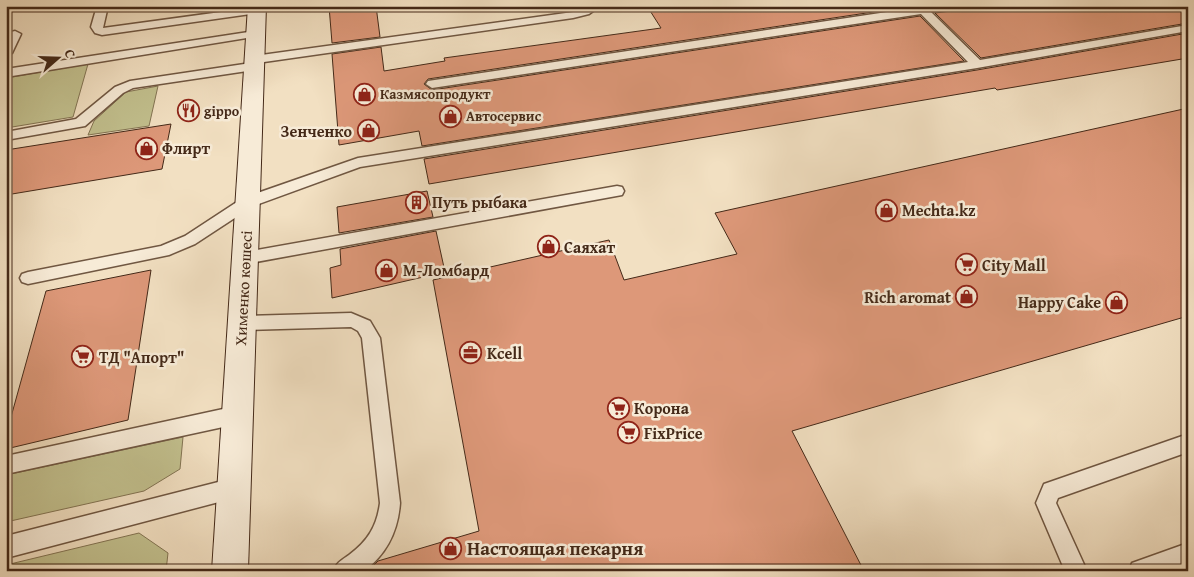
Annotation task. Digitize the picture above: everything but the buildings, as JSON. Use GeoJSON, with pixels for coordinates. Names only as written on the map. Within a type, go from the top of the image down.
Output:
{"type":"FeatureCollection","features":[{"type":"Feature","properties":{"kind":"main road","name":"Хименко көшесі"},"geometry":{"type":"LineString","coordinates":[[230,571],[255,35]]}},
{"type":"Feature","properties":{"kind":"lane"},"geometry":{"type":"LineString","coordinates":[[103,6],[97,27],[102,32],[255,35],[573,15],[585,12],[596,6]]}},
{"type":"Feature","properties":{"kind":"lane"},"geometry":{"type":"LineString","coordinates":[[432,84],[951,6]]}},
{"type":"Feature","properties":{"kind":"lane"},"geometry":{"type":"LineString","coordinates":[[923,10],[977,64]]}},
{"type":"Feature","properties":{"kind":"lane"},"geometry":{"type":"LineString","coordinates":[[28,278],[164,252],[190,240],[248,202],[358,163],[977,64],[1188,28]]}},
{"type":"Feature","properties":{"kind":"lane"},"geometry":{"type":"LineString","coordinates":[[7,49],[15,34]]}},
{"type":"Feature","properties":{"kind":"lane"},"geometry":{"type":"LineString","coordinates":[[6,73],[255,35]]}},
{"type":"Feature","properties":{"kind":"lane"},"geometry":{"type":"LineString","coordinates":[[6,136],[80,123],[119,90],[255,35]]}},
{"type":"Feature","properties":{"kind":"lane"},"geometry":{"type":"LineString","coordinates":[[76,137],[80,123]]}},
{"type":"Feature","properties":{"kind":"lane"},"geometry":{"type":"LineString","coordinates":[[245,258],[617,191]]}},
{"type":"Feature","properties":{"kind":"lane"},"geometry":{"type":"LineString","coordinates":[[242,323],[351,320],[360,322],[367,329],[371,338],[390,503],[389,520],[384,532],[372,550],[344,571]]}},
{"type":"Feature","properties":{"kind":"lane"},"geometry":{"type":"LineString","coordinates":[[6,464],[237,415]]}},
{"type":"Feature","properties":{"kind":"lane"},"geometry":{"type":"LineString","coordinates":[[1076,571],[1046,503],[1051,491],[1188,443]]}},
{"type":"Feature","properties":{"kind":"lane"},"geometry":{"type":"LineString","coordinates":[[6,547],[234,488]]}},
{"type":"Feature","properties":{"kind":"lane"},"geometry":{"type":"LineString","coordinates":[[1140,571],[1188,554]]}},
{"type":"Feature","properties":{"kind":"shaded area"},"geometry":{"type":"Polygon","coordinates":[[[88,64],[73,117],[6,128],[6,78],[88,64]]]}},
{"type":"Feature","properties":{"kind":"shaded area"},"geometry":{"type":"Polygon","coordinates":[[[158,86],[149,126],[88,135],[94,121],[126,92],[158,86]]]}},
{"type":"Feature","properties":{"kind":"shaded area"},"geometry":{"type":"Polygon","coordinates":[[[183,437],[180,469],[144,491],[6,522],[6,475],[183,437]]]}},
{"type":"Feature","properties":{"kind":"shaded area"},"geometry":{"type":"Polygon","coordinates":[[[139,533],[168,553],[166,571],[6,571],[6,565],[139,533]]]}},
{"type":"Feature","properties":{"kind":"place","name":"Казмясопродукт"},"geometry":{"type":"Point","coordinates":[364,94]}},
{"type":"Feature","properties":{"kind":"place","name":"gippo"},"geometry":{"type":"Point","coordinates":[188,111]}},
{"type":"Feature","properties":{"kind":"place","name":"Автосервис"},"geometry":{"type":"Point","coordinates":[450,116]}},
{"type":"Feature","properties":{"kind":"place","name":"Зенченко"},"geometry":{"type":"Point","coordinates":[368,131]}},
{"type":"Feature","properties":{"kind":"place","name":"Флирт"},"geometry":{"type":"Point","coordinates":[146,148]}},
{"type":"Feature","properties":{"kind":"place","name":"Путь рыбака"},"geometry":{"type":"Point","coordinates":[416,202]}},
{"type":"Feature","properties":{"kind":"place","name":"Mechta.kz"},"geometry":{"type":"Point","coordinates":[886,210]}},
{"type":"Feature","properties":{"kind":"place","name":"Саяхат"},"geometry":{"type":"Point","coordinates":[548,247]}},
{"type":"Feature","properties":{"kind":"place","name":"City Mall"},"geometry":{"type":"Point","coordinates":[966,265]}},
{"type":"Feature","properties":{"kind":"place","name":"М-Ломбард"},"geometry":{"type":"Point","coordinates":[387,270]}},
{"type":"Feature","properties":{"kind":"place","name":"Rich aromat"},"geometry":{"type":"Point","coordinates":[967,297]}},
{"type":"Feature","properties":{"kind":"place","name":"Happy Cake"},"geometry":{"type":"Point","coordinates":[1117,302]}},
{"type":"Feature","properties":{"kind":"place","name":"Kcell"},"geometry":{"type":"Point","coordinates":[471,353]}},
{"type":"Feature","properties":{"kind":"place","name":"ТД \"Апорт\""},"geometry":{"type":"Point","coordinates":[83,357]}},
{"type":"Feature","properties":{"kind":"place","name":"Корона"},"geometry":{"type":"Point","coordinates":[618,408]}},
{"type":"Feature","properties":{"kind":"place","name":"FixPrice"},"geometry":{"type":"Point","coordinates":[628,433]}},
{"type":"Feature","properties":{"kind":"place","name":"Настоящая пекарня"},"geometry":{"type":"Point","coordinates":[451,548]}}]}
